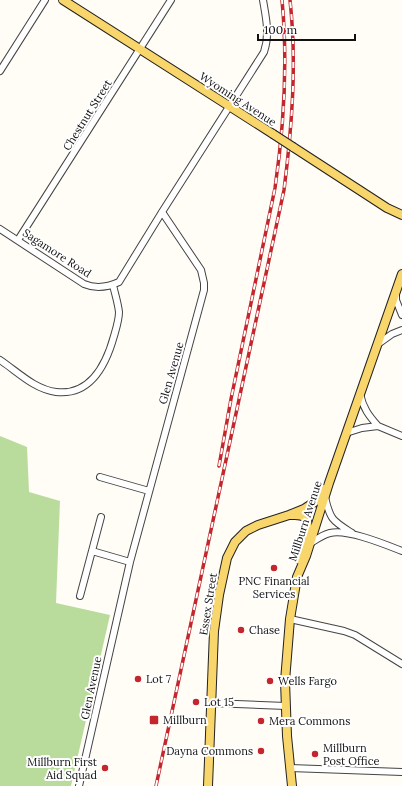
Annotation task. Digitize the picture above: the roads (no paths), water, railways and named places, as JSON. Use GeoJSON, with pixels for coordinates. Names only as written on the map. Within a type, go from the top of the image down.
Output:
{"type":"FeatureCollection","features":[{"type":"Feature","properties":{"kind":"main road","name":"Wyoming Avenue"},"geometry":{"type":"LineString","coordinates":[[63,0],[229,105],[381,204],[402,215]]}},
{"type":"Feature","properties":{"kind":"main road","name":"Millburn Avenue"},"geometry":{"type":"LineString","coordinates":[[292,786],[285,681],[290,619],[297,577],[311,543],[329,483],[402,274]]}},
{"type":"Feature","properties":{"kind":"main road","name":"Essex Street"},"geometry":{"type":"LineString","coordinates":[[208,786],[210,703],[214,631],[219,595],[230,551],[238,538],[246,531],[261,523],[304,509],[316,501],[329,483]]}},
{"type":"Feature","properties":{"kind":"main road"},"geometry":{"type":"LineString","coordinates":[[289,515],[300,515],[308,522],[297,577]]}},
{"type":"Feature","properties":{"kind":"street"},"geometry":{"type":"LineString","coordinates":[[0,71],[45,0]]}},
{"type":"Feature","properties":{"kind":"street","name":"Chestnut Street"},"geometry":{"type":"LineString","coordinates":[[18,240],[171,0]]}},
{"type":"Feature","properties":{"kind":"street"},"geometry":{"type":"LineString","coordinates":[[0,360],[34,385],[53,391],[66,392],[76,390],[90,382],[99,372],[112,343],[119,313],[113,285],[119,282],[229,105],[260,59],[267,43],[267,20],[263,0]]}},
{"type":"Feature","properties":{"kind":"street","name":"Glen Avenue"},"geometry":{"type":"LineString","coordinates":[[79,786],[130,562],[148,491],[202,298],[204,282],[201,270],[162,212]]}},
{"type":"Feature","properties":{"kind":"street","name":"Sagamore Road"},"geometry":{"type":"LineString","coordinates":[[0,229],[84,284],[96,287],[113,285]]}},
{"type":"Feature","properties":{"kind":"street"},"geometry":{"type":"LineString","coordinates":[[397,290],[396,300],[402,315]]}},
{"type":"Feature","properties":{"kind":"street"},"geometry":{"type":"LineString","coordinates":[[377,344],[392,334],[402,330]]}},
{"type":"Feature","properties":{"kind":"street"},"geometry":{"type":"LineString","coordinates":[[360,394],[364,408],[370,418],[378,426],[402,436]]}},
{"type":"Feature","properties":{"kind":"street"},"geometry":{"type":"LineString","coordinates":[[346,434],[362,428],[378,426]]}},
{"type":"Feature","properties":{"kind":"street"},"geometry":{"type":"LineString","coordinates":[[100,477],[148,491]]}},
{"type":"Feature","properties":{"kind":"street"},"geometry":{"type":"LineString","coordinates":[[325,498],[328,510],[334,521],[353,534],[402,551]]}},
{"type":"Feature","properties":{"kind":"street"},"geometry":{"type":"LineString","coordinates":[[80,596],[101,517]]}},
{"type":"Feature","properties":{"kind":"street"},"geometry":{"type":"LineString","coordinates":[[311,543],[324,535],[332,533],[353,534]]}},
{"type":"Feature","properties":{"kind":"street"},"geometry":{"type":"LineString","coordinates":[[92,551],[130,562]]}},
{"type":"Feature","properties":{"kind":"street"},"geometry":{"type":"LineString","coordinates":[[290,619],[344,631],[355,635],[402,664]]}},
{"type":"Feature","properties":{"kind":"street"},"geometry":{"type":"LineString","coordinates":[[210,703],[286,706]]}},
{"type":"Feature","properties":{"kind":"street"},"geometry":{"type":"LineString","coordinates":[[290,768],[402,772]]}},
{"type":"Feature","properties":{"kind":"railway"},"geometry":{"type":"LineString","coordinates":[[219,466],[231,399],[275,188],[283,118],[285,71],[282,0]]}},
{"type":"Feature","properties":{"kind":"railway"},"geometry":{"type":"LineString","coordinates":[[156,786],[284,190],[293,95],[293,47],[290,0]]}},
{"type":"Feature","properties":{"kind":"place","name":"PNC Financial Services"},"geometry":{"type":"Point","coordinates":[274,568]}},
{"type":"Feature","properties":{"kind":"place","name":"Chase"},"geometry":{"type":"Point","coordinates":[241,630]}},
{"type":"Feature","properties":{"kind":"place","name":"Lot 7"},"geometry":{"type":"Point","coordinates":[138,679]}},
{"type":"Feature","properties":{"kind":"place","name":"Wells Fargo"},"geometry":{"type":"Point","coordinates":[270,681]}},
{"type":"Feature","properties":{"kind":"place","name":"Lot 15"},"geometry":{"type":"Point","coordinates":[196,702]}},
{"type":"Feature","properties":{"kind":"place","name":"Millburn"},"geometry":{"type":"Point","coordinates":[154,720]}},
{"type":"Feature","properties":{"kind":"place","name":"Mera Commons"},"geometry":{"type":"Point","coordinates":[261,721]}},
{"type":"Feature","properties":{"kind":"place","name":"Dayna Commons"},"geometry":{"type":"Point","coordinates":[261,751]}},
{"type":"Feature","properties":{"kind":"place","name":"Millburn Post Office"},"geometry":{"type":"Point","coordinates":[315,754]}},
{"type":"Feature","properties":{"kind":"place","name":"Millburn First Aid Squad"},"geometry":{"type":"Point","coordinates":[105,768]}}]}
